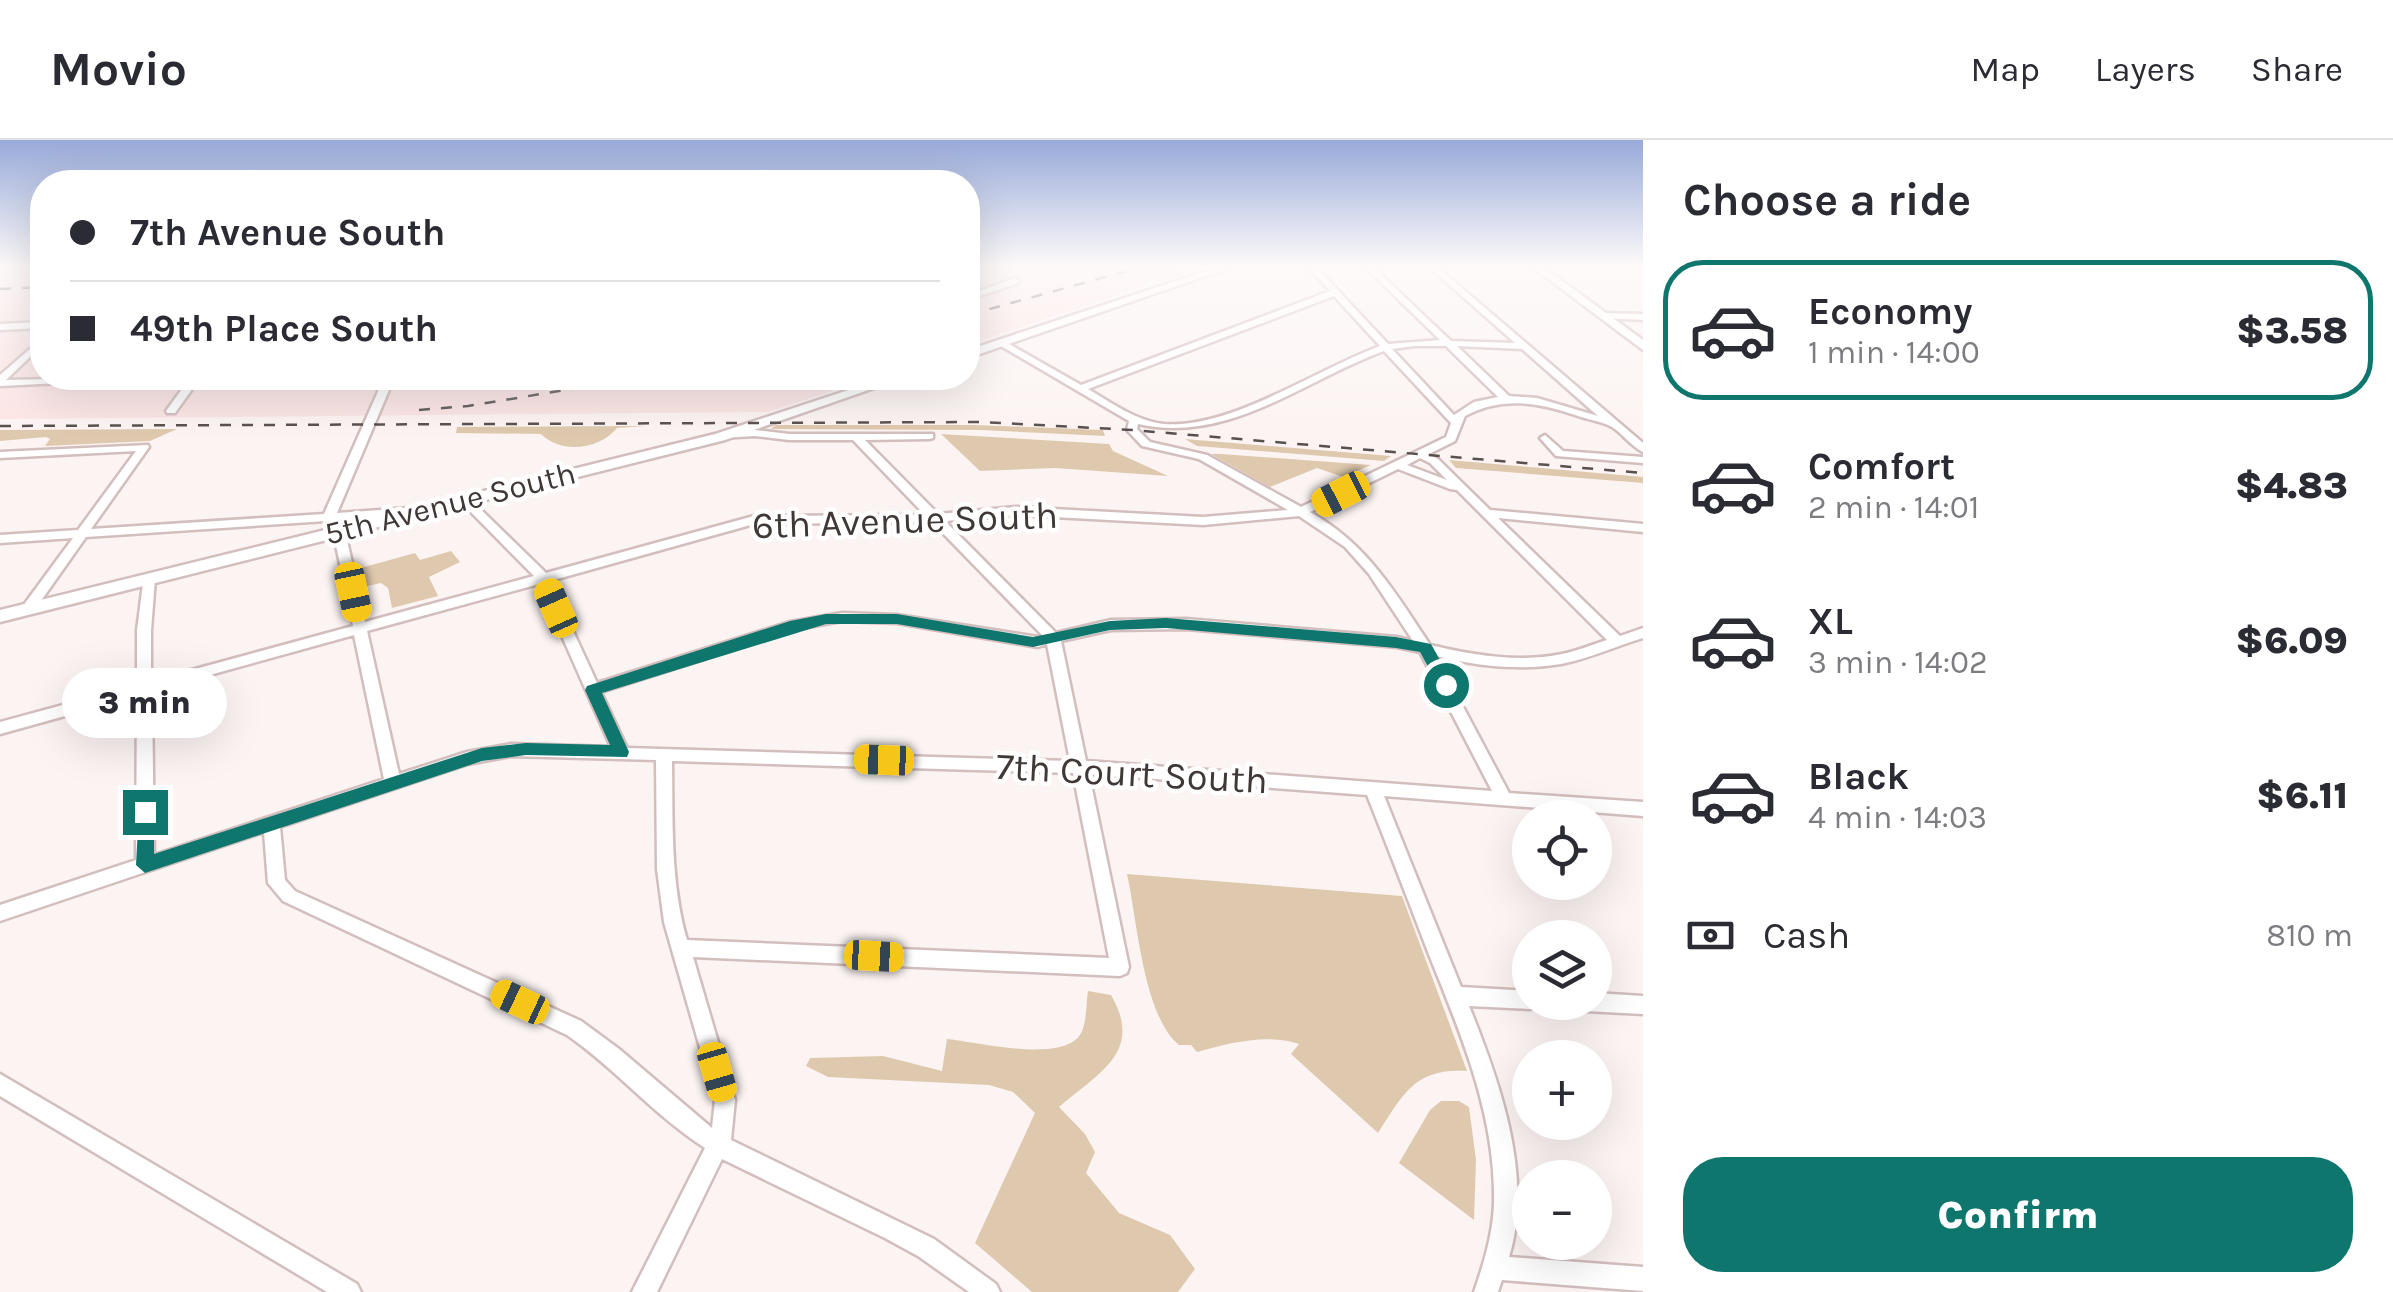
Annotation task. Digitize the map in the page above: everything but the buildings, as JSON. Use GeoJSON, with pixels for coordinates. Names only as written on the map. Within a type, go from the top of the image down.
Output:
{"type":"FeatureCollection","features":[{"type":"Feature","properties":{"kind":"street"},"geometry":{"type":"LineString","coordinates":[[980,349],[1067,320]]}},
{"type":"Feature","properties":{"kind":"street"},"geometry":{"type":"LineString","coordinates":[[1079,389],[1262,320]]}},
{"type":"Feature","properties":{"kind":"street"},"geometry":{"type":"LineString","coordinates":[[1361,320],[1454,422]]}},
{"type":"Feature","properties":{"kind":"street"},"geometry":{"type":"LineString","coordinates":[[1424,320],[1508,400]]}},
{"type":"Feature","properties":{"kind":"street"},"geometry":{"type":"LineString","coordinates":[[1494,320],[1643,449]]}},
{"type":"Feature","properties":{"kind":"street"},"geometry":{"type":"LineString","coordinates":[[1609,320],[1643,346]]}},
{"type":"Feature","properties":{"kind":"street"},"geometry":{"type":"LineString","coordinates":[[0,327],[30,326]]}},
{"type":"Feature","properties":{"kind":"street"},"geometry":{"type":"LineString","coordinates":[[999,342],[1134,420],[1168,427],[1210,423],[1386,347],[1525,346]]}},
{"type":"Feature","properties":{"kind":"street"},"geometry":{"type":"LineString","coordinates":[[0,381],[30,352]]}},
{"type":"Feature","properties":{"kind":"street"},"geometry":{"type":"LineString","coordinates":[[0,381],[30,380]]}},
{"type":"Feature","properties":{"kind":"street"},"geometry":{"type":"LineString","coordinates":[[171,412],[187,390]]}},
{"type":"Feature","properties":{"kind":"street"},"geometry":{"type":"LineString","coordinates":[[384,390],[334,524],[393,782]]}},
{"type":"Feature","properties":{"kind":"street","name":"5th Avenue South"},"geometry":{"type":"LineString","coordinates":[[0,616],[334,524],[413,512],[720,437],[860,390]]}},
{"type":"Feature","properties":{"kind":"street","name":"6th Avenue South"},"geometry":{"type":"LineString","coordinates":[[0,728],[760,519],[934,518],[1028,511],[1203,521],[1300,512],[1451,439],[1454,422],[1476,404],[1508,400],[1556,406],[1615,424]]}},
{"type":"Feature","properties":{"kind":"street"},"geometry":{"type":"LineString","coordinates":[[1134,420],[1132,430],[1142,442],[1197,454],[1349,544],[1374,571],[1425,648],[1504,799]]}},
{"type":"Feature","properties":{"kind":"street"},"geometry":{"type":"LineString","coordinates":[[720,437],[755,433],[929,436]]}},
{"type":"Feature","properties":{"kind":"street"},"geometry":{"type":"LineString","coordinates":[[680,948],[1120,967],[1054,638],[856,437]]}},
{"type":"Feature","properties":{"kind":"street"},"geometry":{"type":"LineString","coordinates":[[1545,438],[1560,454],[1643,460]]}},
{"type":"Feature","properties":{"kind":"street"},"geometry":{"type":"LineString","coordinates":[[0,455],[144,447],[28,609]]}},
{"type":"Feature","properties":{"kind":"street"},"geometry":{"type":"LineString","coordinates":[[1421,454],[1434,461],[1615,639]]}},
{"type":"Feature","properties":{"kind":"street"},"geometry":{"type":"LineString","coordinates":[[1398,465],[1442,480],[1469,496]]}},
{"type":"Feature","properties":{"kind":"street"},"geometry":{"type":"LineString","coordinates":[[464,499],[542,577],[621,752]]}},
{"type":"Feature","properties":{"kind":"street"},"geometry":{"type":"LineString","coordinates":[[1488,514],[1643,528]]}},
{"type":"Feature","properties":{"kind":"street"},"geometry":{"type":"LineString","coordinates":[[0,539],[334,524]]}},
{"type":"Feature","properties":{"kind":"street"},"geometry":{"type":"LineString","coordinates":[[145,865],[144,630],[149,578]]}},
{"type":"Feature","properties":{"kind":"street"},"geometry":{"type":"LineString","coordinates":[[592,690],[826,619],[897,619],[1033,642],[1110,626],[1166,623],[1425,648],[1481,660],[1531,663],[1571,657],[1615,639],[1643,633]]}},
{"type":"Feature","properties":{"kind":"street","name":"7th Court South"},"geometry":{"type":"LineString","coordinates":[[0,913],[393,782],[496,752],[664,753],[1081,767],[1643,809]]}},
{"type":"Feature","properties":{"kind":"street"},"geometry":{"type":"LineString","coordinates":[[644,1292],[726,1126],[725,1100],[680,948],[666,869],[664,753]]}},
{"type":"Feature","properties":{"kind":"street"},"geometry":{"type":"LineString","coordinates":[[1374,789],[1490,1088],[1501,1137],[1506,1196],[1496,1268],[1486,1292]]}},
{"type":"Feature","properties":{"kind":"street"},"geometry":{"type":"LineString","coordinates":[[271,823],[276,877],[284,893],[574,1028],[607,1050],[718,1144],[914,1238],[988,1292]]}},
{"type":"Feature","properties":{"kind":"street"},"geometry":{"type":"LineString","coordinates":[[1455,996],[1512,999]]}},
{"type":"Feature","properties":{"kind":"street"},"geometry":{"type":"LineString","coordinates":[[1612,1004],[1643,1006]]}},
{"type":"Feature","properties":{"kind":"street"},"geometry":{"type":"LineString","coordinates":[[0,1084],[349,1292]]}},
{"type":"Feature","properties":{"kind":"street"},"geometry":{"type":"LineString","coordinates":[[1496,1268],[1643,1279]]}},
{"type":"Feature","properties":{"kind":"shaded area"},"geometry":{"type":"Polygon","coordinates":[[[0,320],[30,320],[30,390],[835,390],[768,412],[0,419],[0,320]]]}},
{"type":"Feature","properties":{"kind":"shaded area"},"geometry":{"type":"Polygon","coordinates":[[[980,320],[1043,320],[980,341],[980,320]]]}},
{"type":"Feature","properties":{"kind":"shaded area"},"geometry":{"type":"Polygon","coordinates":[[[776,425],[975,425],[1103,430],[1105,436],[980,430],[771,429],[776,425]]]}},
{"type":"Feature","properties":{"kind":"shaded area"},"geometry":{"type":"Polygon","coordinates":[[[645,426],[617,428],[600,441],[580,447],[559,445],[541,434],[456,433],[457,427],[645,426]]]}},
{"type":"Feature","properties":{"kind":"shaded area"},"geometry":{"type":"Polygon","coordinates":[[[177,429],[150,441],[45,446],[50,439],[46,437],[0,441],[0,430],[177,429]]]}},
{"type":"Feature","properties":{"kind":"shaded area"},"geometry":{"type":"Polygon","coordinates":[[[941,434],[1109,444],[1113,451],[1168,476],[1055,468],[980,471],[941,434]]]}},
{"type":"Feature","properties":{"kind":"shaded area"},"geometry":{"type":"Polygon","coordinates":[[[1185,439],[1391,456],[1384,461],[1197,446],[1185,439]]]}},
{"type":"Feature","properties":{"kind":"shaded area"},"geometry":{"type":"Polygon","coordinates":[[[1209,453],[1371,465],[1343,477],[1317,468],[1270,487],[1209,453]]]}},
{"type":"Feature","properties":{"kind":"shaded area"},"geometry":{"type":"Polygon","coordinates":[[[1449,460],[1643,477],[1643,483],[1456,468],[1449,460]]]}},
{"type":"Feature","properties":{"kind":"shaded area"},"geometry":{"type":"Polygon","coordinates":[[[451,551],[460,562],[429,577],[438,596],[392,608],[388,588],[381,583],[363,587],[357,569],[415,553],[420,560],[451,551]]]}},
{"type":"Feature","properties":{"kind":"shaded area"},"geometry":{"type":"Polygon","coordinates":[[[1127,874],[1402,896],[1467,1071],[1449,1071],[1423,1079],[1404,1095],[1378,1133],[1291,1054],[1299,1044],[1261,1039],[1197,1052],[1191,1045],[1179,1045],[1167,1031],[1149,990],[1127,874]]]}},
{"type":"Feature","properties":{"kind":"shaded area"},"geometry":{"type":"Polygon","coordinates":[[[1088,991],[1111,995],[1120,1015],[1119,1047],[1101,1072],[1059,1107],[1085,1134],[1095,1152],[1086,1173],[1119,1213],[1170,1235],[1195,1269],[1178,1292],[1032,1292],[975,1243],[1035,1113],[1013,1092],[989,1085],[828,1077],[806,1066],[810,1058],[883,1056],[942,1071],[947,1039],[1021,1049],[1060,1047],[1074,1041],[1082,1031],[1088,991]]]}},
{"type":"Feature","properties":{"kind":"shaded area"},"geometry":{"type":"Polygon","coordinates":[[[1441,1101],[1459,1101],[1469,1107],[1476,1160],[1474,1220],[1399,1163],[1430,1110],[1441,1101]]]}},
{"type":"Feature","properties":{"kind":"railway"},"geometry":{"type":"LineString","coordinates":[[419,410],[565,390]]}},
{"type":"Feature","properties":{"kind":"railway"},"geometry":{"type":"LineString","coordinates":[[0,426],[982,422],[1132,430],[1643,473]]}},
{"type":"Feature","properties":{"kind":"route"},"geometry":{"type":"LineString","coordinates":[[145,812],[145,865],[482,754],[526,749],[621,752],[592,690],[826,619],[897,619],[1033,642],[1110,626],[1166,623],[1396,642],[1425,648],[1446,685]]}}]}
